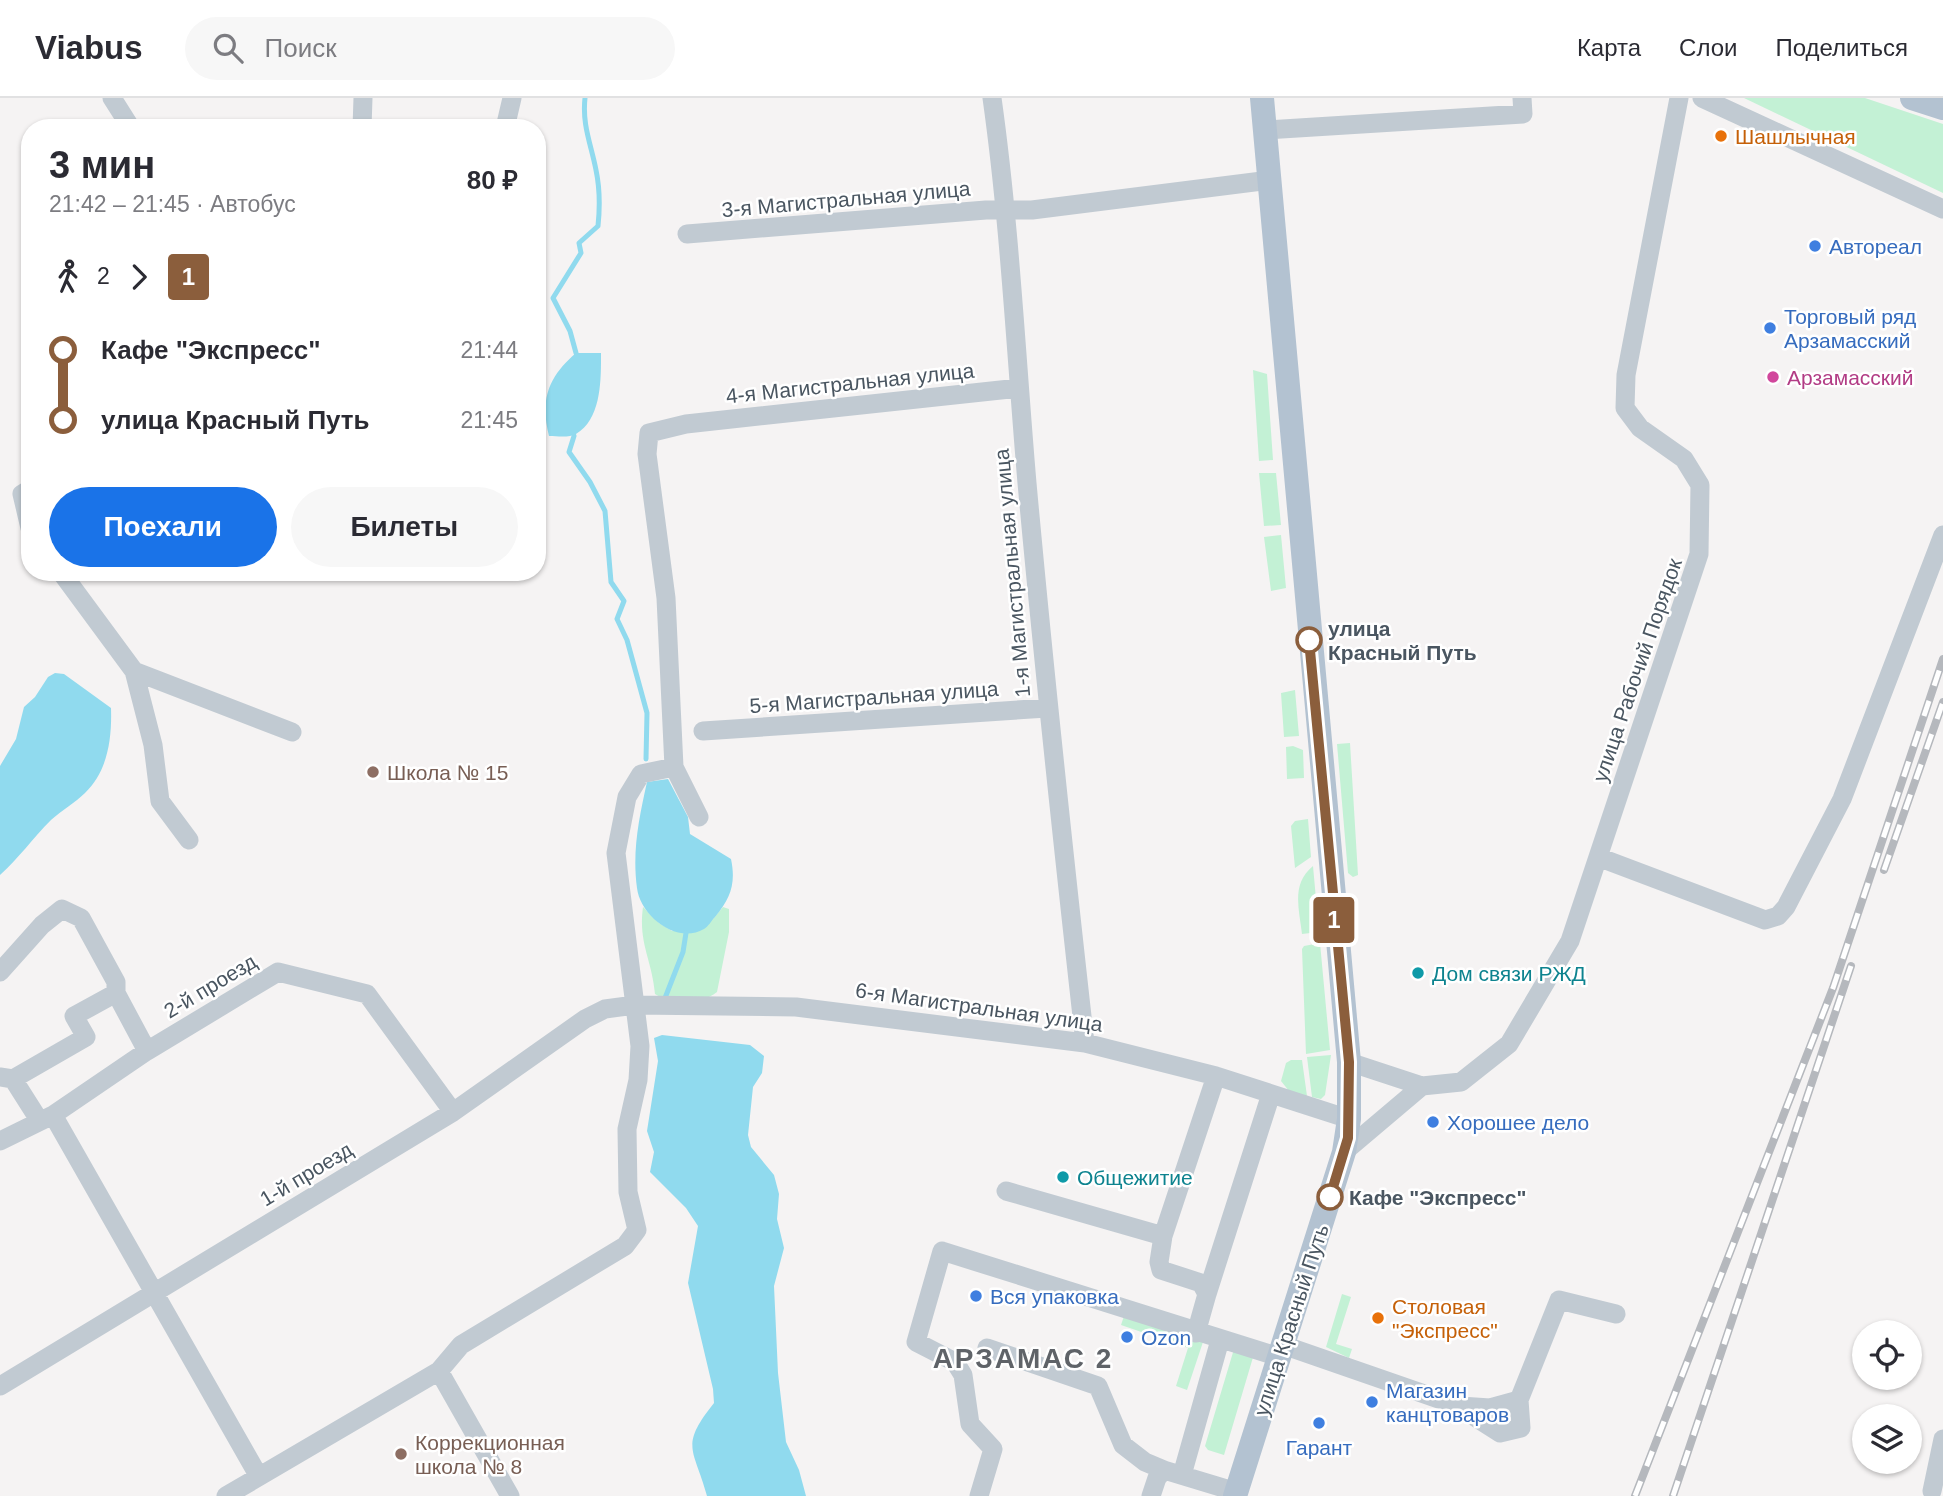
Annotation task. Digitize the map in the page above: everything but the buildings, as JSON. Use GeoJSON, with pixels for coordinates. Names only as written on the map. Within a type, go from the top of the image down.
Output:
{"type":"FeatureCollection","features":[{"type":"Feature","properties":{"kind":"main road","name":"улица Красный Путь"},"geometry":{"type":"LineString","coordinates":[[1236,1494],[1344,1152],[1349,1119],[1349,1062],[1262,98]]}},
{"type":"Feature","properties":{"kind":"main road"},"geometry":{"type":"LineString","coordinates":[[1912,98],[1943,108]]}},
{"type":"Feature","properties":{"kind":"street"},"geometry":{"type":"LineString","coordinates":[[112,98],[125,119]]}},
{"type":"Feature","properties":{"kind":"street"},"geometry":{"type":"LineString","coordinates":[[362,119],[363,98]]}},
{"type":"Feature","properties":{"kind":"street"},"geometry":{"type":"LineString","coordinates":[[507,119],[512,98]]}},
{"type":"Feature","properties":{"kind":"street","name":"1-я Магистральная улица"},"geometry":{"type":"LineString","coordinates":[[992,98],[1007,209],[1019,388],[1047,708],[1085,1042]]}},
{"type":"Feature","properties":{"kind":"street"},"geometry":{"type":"LineString","coordinates":[[1265,130],[1523,114],[1522,98]]}},
{"type":"Feature","properties":{"kind":"street","name":"улица Рабочий Порядок"},"geometry":{"type":"LineString","coordinates":[[1349,1062],[1422,1086],[1461,1082],[1509,1044],[1570,942],[1699,554],[1700,485],[1684,459],[1640,428],[1625,408],[1626,376],[1679,98]]}},
{"type":"Feature","properties":{"kind":"street"},"geometry":{"type":"LineString","coordinates":[[1702,98],[1943,209]]}},
{"type":"Feature","properties":{"kind":"street","name":"3-я Магистральная улица"},"geometry":{"type":"LineString","coordinates":[[687,234],[1007,209],[1032,210],[1270,180]]}},
{"type":"Feature","properties":{"kind":"street","name":"4-я Магистральная улица"},"geometry":{"type":"LineString","coordinates":[[674,767],[666,598],[647,454],[649,433],[686,424],[1019,388]]}},
{"type":"Feature","properties":{"kind":"street"},"geometry":{"type":"LineString","coordinates":[[1598,857],[1765,920],[1778,916],[1786,907],[1842,799],[1943,535]]}},
{"type":"Feature","properties":{"kind":"street"},"geometry":{"type":"LineString","coordinates":[[68,581],[134,671],[153,745],[160,801],[189,840]]}},
{"type":"Feature","properties":{"kind":"street"},"geometry":{"type":"LineString","coordinates":[[134,671],[292,732]]}},
{"type":"Feature","properties":{"kind":"street","name":"5-я Магистральная улица"},"geometry":{"type":"LineString","coordinates":[[703,731],[1047,708]]}},
{"type":"Feature","properties":{"kind":"street"},"geometry":{"type":"LineString","coordinates":[[230,1495],[258,1475],[279,1466],[439,1371],[461,1345],[625,1246],[637,1230],[628,1192],[627,1129],[638,1080],[640,1046],[616,853],[627,797],[641,774],[674,767],[699,817]]}},
{"type":"Feature","properties":{"kind":"street"},"geometry":{"type":"LineString","coordinates":[[0,972],[42,925],[62,909],[81,918],[116,982],[116,993],[147,1051]]}},
{"type":"Feature","properties":{"kind":"street","name":"2-й проезд"},"geometry":{"type":"LineString","coordinates":[[0,1141],[46,1118],[147,1051],[278,972],[367,994],[453,1112]]}},
{"type":"Feature","properties":{"kind":"street"},"geometry":{"type":"LineString","coordinates":[[116,993],[74,1016],[86,1037],[7,1078],[46,1118],[156,1292],[258,1475]]}},
{"type":"Feature","properties":{"kind":"street","name":"6-я Магистральная улица"},"geometry":{"type":"LineString","coordinates":[[635,1005],[796,1007],[1085,1042],[1216,1076],[1349,1119]]}},
{"type":"Feature","properties":{"kind":"street","name":"1-й проезд"},"geometry":{"type":"LineString","coordinates":[[0,1386],[453,1112],[585,1018],[605,1009],[635,1005]]}},
{"type":"Feature","properties":{"kind":"street"},"geometry":{"type":"LineString","coordinates":[[1207,1294],[1200,1283],[1161,1270],[1158,1262],[1163,1236],[1216,1076]]}},
{"type":"Feature","properties":{"kind":"street"},"geometry":{"type":"LineString","coordinates":[[1344,1152],[1422,1086]]}},
{"type":"Feature","properties":{"kind":"street"},"geometry":{"type":"LineString","coordinates":[[1196,1333],[1272,1094]]}},
{"type":"Feature","properties":{"kind":"street"},"geometry":{"type":"LineString","coordinates":[[1006,1191],[1163,1236]]}},
{"type":"Feature","properties":{"kind":"street"},"geometry":{"type":"LineString","coordinates":[[979,1496],[993,1449],[970,1424],[963,1375],[955,1362],[916,1342],[942,1251],[1196,1333],[1281,1351],[1456,1405],[1490,1408],[1519,1400]]}},
{"type":"Feature","properties":{"kind":"street"},"geometry":{"type":"LineString","coordinates":[[1456,1405],[1500,1433],[1521,1427],[1519,1400],[1559,1300],[1616,1314]]}},
{"type":"Feature","properties":{"kind":"street"},"geometry":{"type":"LineString","coordinates":[[1151,1496],[1157,1478],[1173,1472],[1220,1340]]}},
{"type":"Feature","properties":{"kind":"street"},"geometry":{"type":"LineString","coordinates":[[987,1348],[1098,1386],[1123,1445],[1145,1462],[1236,1494]]}},
{"type":"Feature","properties":{"kind":"street"},"geometry":{"type":"LineString","coordinates":[[439,1371],[510,1496]]}},
{"type":"Feature","properties":{"kind":"street"},"geometry":{"type":"LineString","coordinates":[[1931,1490],[1943,1438]]}},
{"type":"Feature","properties":{"kind":"green space"},"geometry":{"type":"Polygon","coordinates":[[[1744,98],[1865,98],[1943,124],[1943,193],[1744,98]]]}},
{"type":"Feature","properties":{"kind":"green space"},"geometry":{"type":"Polygon","coordinates":[[[1253,370],[1267,374],[1273,460],[1259,461],[1253,370]]]}},
{"type":"Feature","properties":{"kind":"green space"},"geometry":{"type":"Polygon","coordinates":[[[1259,473],[1276,473],[1281,525],[1264,526],[1259,473]]]}},
{"type":"Feature","properties":{"kind":"green space"},"geometry":{"type":"Polygon","coordinates":[[[1281,535],[1286,588],[1271,591],[1264,537],[1281,535]]]}},
{"type":"Feature","properties":{"kind":"green space"},"geometry":{"type":"Polygon","coordinates":[[[1295,690],[1299,736],[1284,737],[1281,693],[1295,690]]]}},
{"type":"Feature","properties":{"kind":"green space"},"geometry":{"type":"Polygon","coordinates":[[[1350,743],[1358,875],[1353,877],[1348,873],[1337,744],[1350,743]]]}},
{"type":"Feature","properties":{"kind":"green space"},"geometry":{"type":"Polygon","coordinates":[[[1293,746],[1303,750],[1304,778],[1287,779],[1286,747],[1293,746]]]}},
{"type":"Feature","properties":{"kind":"green space"},"geometry":{"type":"Polygon","coordinates":[[[1308,819],[1311,857],[1295,868],[1291,826],[1295,821],[1308,819]]]}},
{"type":"Feature","properties":{"kind":"green space"},"geometry":{"type":"Polygon","coordinates":[[[1313,866],[1319,932],[1302,934],[1298,906],[1299,889],[1306,873],[1313,866]]]}},
{"type":"Feature","properties":{"kind":"green space"},"geometry":{"type":"Polygon","coordinates":[[[643,907],[659,923],[672,931],[713,919],[723,907],[729,909],[729,932],[717,992],[695,1002],[670,1001],[655,994],[642,931],[643,907]]]}},
{"type":"Feature","properties":{"kind":"green space"},"geometry":{"type":"Polygon","coordinates":[[[1320,943],[1330,1050],[1306,1054],[1302,949],[1304,946],[1320,943]]]}},
{"type":"Feature","properties":{"kind":"green space"},"geometry":{"type":"Polygon","coordinates":[[[1331,1055],[1325,1095],[1321,1099],[1312,1097],[1307,1057],[1331,1055]]]}},
{"type":"Feature","properties":{"kind":"green space"},"geometry":{"type":"Polygon","coordinates":[[[1302,1060],[1307,1096],[1289,1091],[1281,1081],[1286,1063],[1302,1060]]]}},
{"type":"Feature","properties":{"kind":"green space"},"geometry":{"type":"Polygon","coordinates":[[[1342,1294],[1351,1297],[1336,1344],[1352,1349],[1349,1358],[1326,1347],[1342,1294]]]}},
{"type":"Feature","properties":{"kind":"green space"},"geometry":{"type":"Polygon","coordinates":[[[1125,1313],[1204,1339],[1187,1390],[1176,1386],[1188,1348],[1121,1325],[1125,1313]]]}},
{"type":"Feature","properties":{"kind":"green space"},"geometry":{"type":"Polygon","coordinates":[[[1234,1349],[1254,1354],[1224,1455],[1208,1450],[1205,1446],[1234,1349]]]}},
{"type":"Feature","properties":{"kind":"water"},"geometry":{"type":"Polygon","coordinates":[[[576,353],[601,353],[598,397],[591,419],[585,427],[576,434],[549,436],[546,400],[553,380],[576,353]]]}},
{"type":"Feature","properties":{"kind":"water"},"geometry":{"type":"Polygon","coordinates":[[[55,673],[64,674],[111,708],[107,754],[93,784],[51,820],[0,875],[0,766],[16,739],[24,707],[35,697],[48,677],[55,673]]]}},
{"type":"Feature","properties":{"kind":"water"},"geometry":{"type":"Polygon","coordinates":[[[668,779],[688,817],[690,834],[731,859],[733,876],[728,897],[707,927],[693,933],[682,933],[661,925],[645,908],[637,888],[636,848],[647,782],[668,779]]]}},
{"type":"Feature","properties":{"kind":"water"},"geometry":{"type":"Polygon","coordinates":[[[662,1035],[750,1045],[764,1056],[762,1073],[753,1087],[748,1135],[751,1147],[774,1175],[779,1194],[777,1219],[784,1248],[774,1286],[778,1373],[786,1442],[799,1470],[806,1496],[707,1496],[694,1457],[693,1439],[696,1429],[714,1403],[713,1389],[688,1283],[698,1226],[686,1208],[650,1172],[654,1152],[647,1131],[658,1061],[654,1038],[662,1035]]]}},
{"type":"Feature","properties":{"kind":"waterway"},"geometry":{"type":"LineString","coordinates":[[576,353],[570,331],[553,298],[581,253],[579,243],[598,226],[598,184],[586,126],[585,98]]}},
{"type":"Feature","properties":{"kind":"waterway"},"geometry":{"type":"LineString","coordinates":[[574,436],[569,452],[590,482],[605,511],[611,582],[624,601],[617,619],[627,640],[647,713],[646,759]]}},
{"type":"Feature","properties":{"kind":"waterway"},"geometry":{"type":"LineString","coordinates":[[665,998],[683,952],[686,933]]}},
{"type":"Feature","properties":{"kind":"railway"},"geometry":{"type":"LineString","coordinates":[[1635,1496],[1833,988],[1943,659]]}},
{"type":"Feature","properties":{"kind":"railway"},"geometry":{"type":"LineString","coordinates":[[1884,870],[1943,702]]}},
{"type":"Feature","properties":{"kind":"railway"},"geometry":{"type":"LineString","coordinates":[[1673,1496],[1851,966]]}},
{"type":"Feature","properties":{"kind":"bus line","name":"1"},"geometry":{"type":"LineString","coordinates":[[1309,640],[1349,1062],[1348,1138],[1330,1197]]}},
{"type":"Feature","properties":{"kind":"place","name":"Шашлычная"},"geometry":{"type":"Point","coordinates":[1721,136]}},
{"type":"Feature","properties":{"kind":"place","name":"Автореал"},"geometry":{"type":"Point","coordinates":[1815,246]}},
{"type":"Feature","properties":{"kind":"place","name":"Торговый ряд Арзамасский"},"geometry":{"type":"Point","coordinates":[1770,328]}},
{"type":"Feature","properties":{"kind":"place","name":"Арзамасский"},"geometry":{"type":"Point","coordinates":[1773,377]}},
{"type":"Feature","properties":{"kind":"place","name":"улица Красный Путь"},"geometry":{"type":"Point","coordinates":[1309,640]}},
{"type":"Feature","properties":{"kind":"place","name":"Школа № 15"},"geometry":{"type":"Point","coordinates":[373,772]}},
{"type":"Feature","properties":{"kind":"place","name":"Дом связи РЖД"},"geometry":{"type":"Point","coordinates":[1418,973]}},
{"type":"Feature","properties":{"kind":"place","name":"Хорошее дело"},"geometry":{"type":"Point","coordinates":[1433,1122]}},
{"type":"Feature","properties":{"kind":"place","name":"Общежитие"},"geometry":{"type":"Point","coordinates":[1063,1177]}},
{"type":"Feature","properties":{"kind":"place","name":"Кафе \"Экспресс\""},"geometry":{"type":"Point","coordinates":[1330,1197]}},
{"type":"Feature","properties":{"kind":"place","name":"Вся упаковка"},"geometry":{"type":"Point","coordinates":[976,1296]}},
{"type":"Feature","properties":{"kind":"place","name":"Столовая \"Экспресс\""},"geometry":{"type":"Point","coordinates":[1378,1318]}},
{"type":"Feature","properties":{"kind":"place","name":"Ozon"},"geometry":{"type":"Point","coordinates":[1127,1337]}},
{"type":"Feature","properties":{"kind":"place","name":"Магазин канцтоваров"},"geometry":{"type":"Point","coordinates":[1372,1402]}},
{"type":"Feature","properties":{"kind":"place","name":"Гарант"},"geometry":{"type":"Point","coordinates":[1319,1423]}},
{"type":"Feature","properties":{"kind":"place","name":"Коррекционная школа № 8"},"geometry":{"type":"Point","coordinates":[401,1454]}},
{"type":"Feature","properties":{"kind":"district","name":"АРЗАМАС 2"},"geometry":{"type":"Point","coordinates":[1023,1358]}}]}
